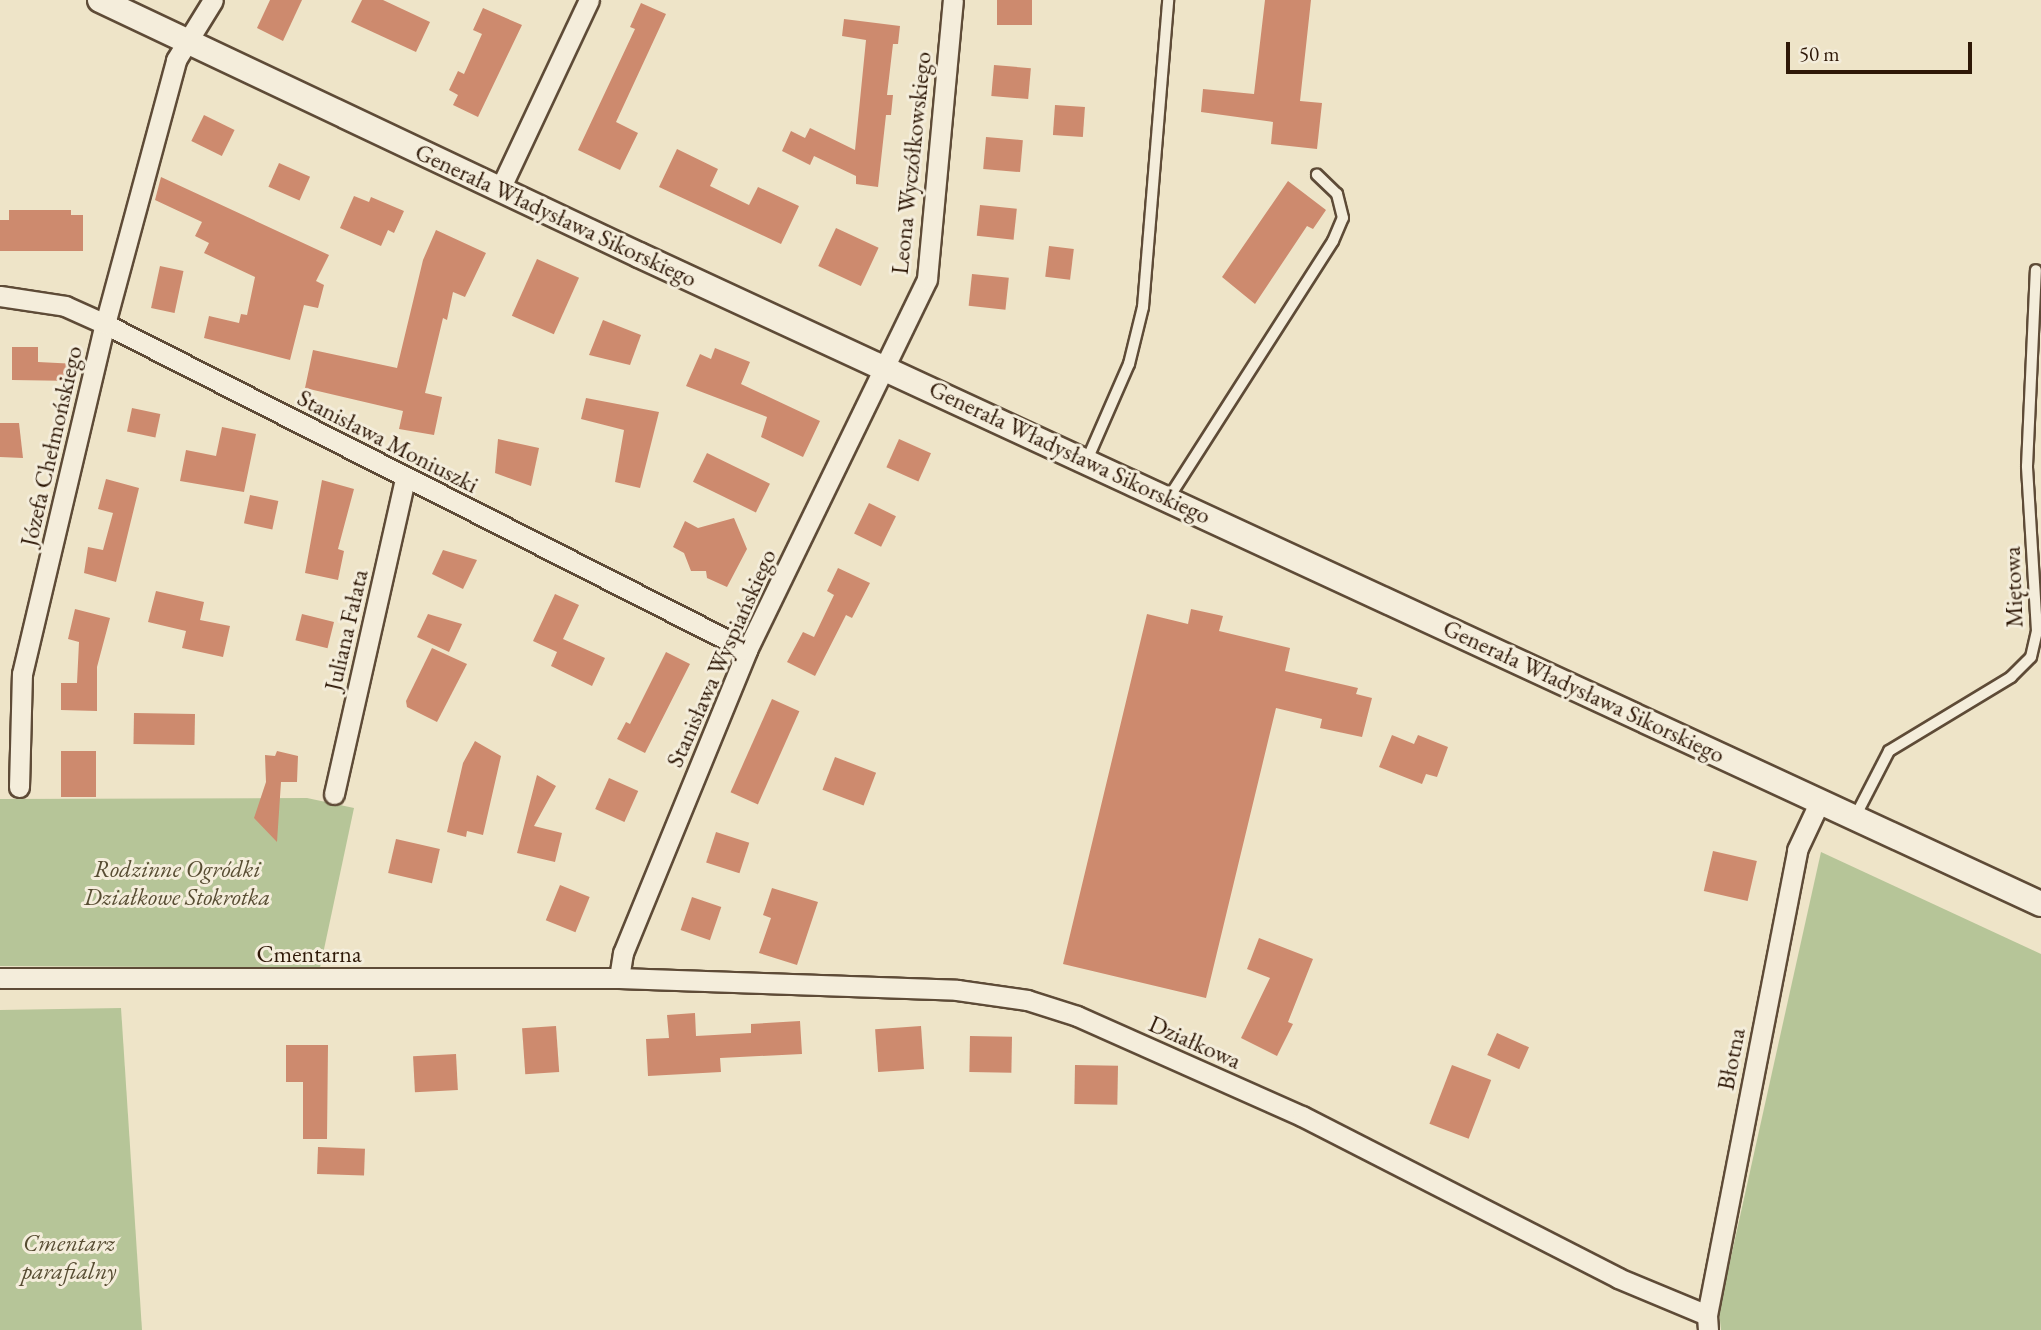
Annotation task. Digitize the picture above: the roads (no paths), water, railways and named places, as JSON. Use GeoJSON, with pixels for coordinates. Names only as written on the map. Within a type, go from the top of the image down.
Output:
{"type":"FeatureCollection","features":[{"type":"Feature","properties":{"kind":"street","name":"Generała Władysława Sikorskiego"},"geometry":{"type":"LineString","coordinates":[[100,0],[500,189],[885,365],[2041,904]]}},
{"type":"Feature","properties":{"kind":"street","name":"Józefa Chełmońskiego"},"geometry":{"type":"LineString","coordinates":[[19,787],[22,674],[105,324],[176,60],[213,0]]}},
{"type":"Feature","properties":{"kind":"street"},"geometry":{"type":"LineString","coordinates":[[500,189],[589,0]]}},
{"type":"Feature","properties":{"kind":"street","name":"Leona Wyczółkowskiego"},"geometry":{"type":"LineString","coordinates":[[885,365],[927,279],[953,0]]}},
{"type":"Feature","properties":{"kind":"street","name":"Stanisława Moniuszki"},"geometry":{"type":"LineString","coordinates":[[0,296],[65,306],[105,324],[747,650]]}},
{"type":"Feature","properties":{"kind":"street","name":"Stanisława Wyspiańskiego"},"geometry":{"type":"LineString","coordinates":[[619,978],[623,953],[747,650],[885,365]]}},
{"type":"Feature","properties":{"kind":"street","name":"Juliana Fałata"},"geometry":{"type":"LineString","coordinates":[[334,794],[405,478]]}},
{"type":"Feature","properties":{"kind":"street","name":"Błotna"},"geometry":{"type":"LineString","coordinates":[[1708,1323],[1797,850],[1820,801]]}},
{"type":"Feature","properties":{"kind":"street","name":"Cmentarna"},"geometry":{"type":"LineString","coordinates":[[0,978],[619,978]]}},
{"type":"Feature","properties":{"kind":"street","name":"Działkowa"},"geometry":{"type":"LineString","coordinates":[[619,978],[957,990],[1027,1000],[1077,1016],[1302,1116],[1708,1323]]}},
{"type":"Feature","properties":{"kind":"lane"},"geometry":{"type":"LineString","coordinates":[[1087,460],[1129,364],[1143,307],[1168,0]]}},
{"type":"Feature","properties":{"kind":"lane"},"geometry":{"type":"LineString","coordinates":[[1168,499],[1332,241],[1343,218],[1337,194],[1317,175]]}},
{"type":"Feature","properties":{"kind":"lane","name":"Miętowa"},"geometry":{"type":"LineString","coordinates":[[1855,817],[1889,751],[2011,677],[2031,657],[2037,631],[2027,466],[2036,270]]}},
{"type":"Feature","properties":{"kind":"park label","name":"Rodzinne Ogródki Działkowe Stokrotka"},"geometry":{"type":"Point","coordinates":[177,883]}},
{"type":"Feature","properties":{"kind":"park label","name":"Cmentarz parafialny"},"geometry":{"type":"Point","coordinates":[69,1257]}}]}
